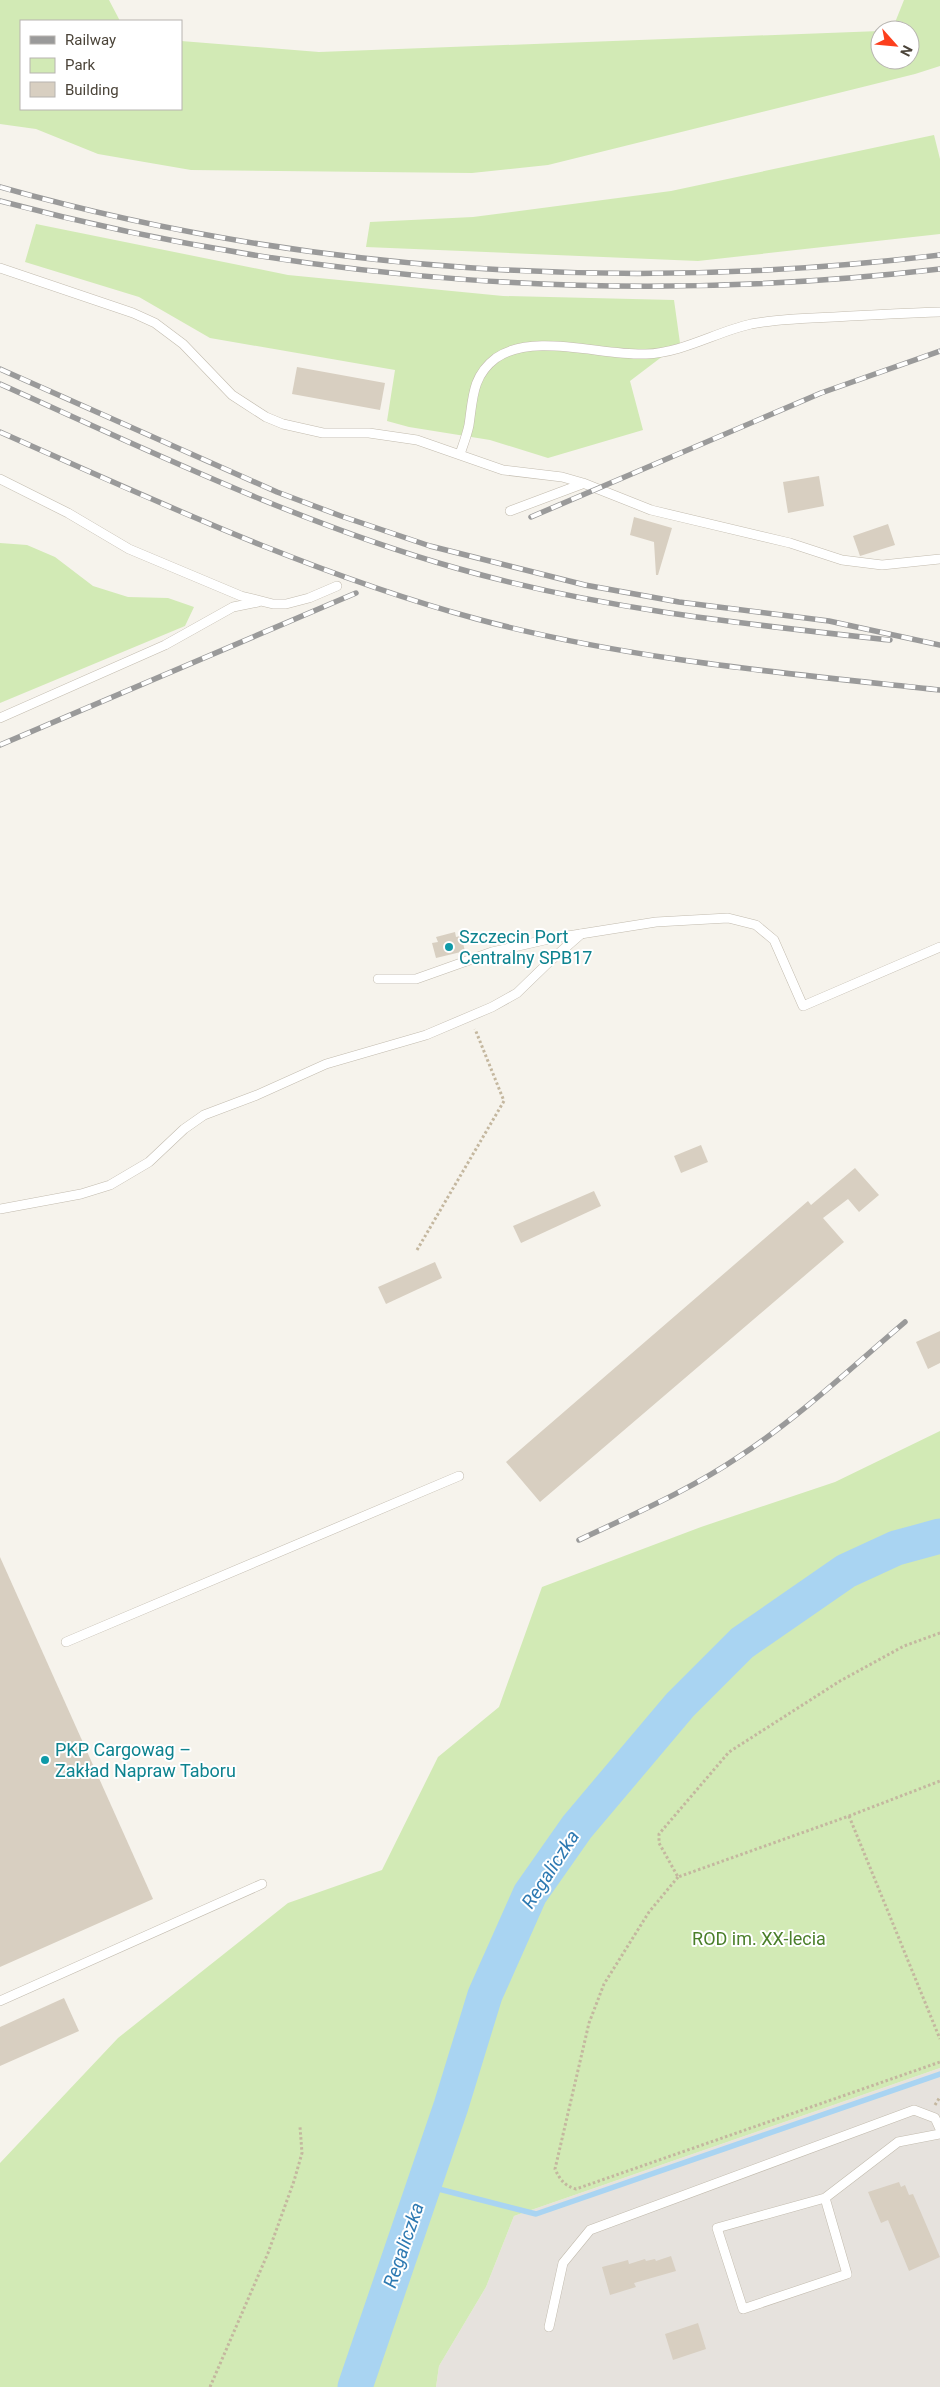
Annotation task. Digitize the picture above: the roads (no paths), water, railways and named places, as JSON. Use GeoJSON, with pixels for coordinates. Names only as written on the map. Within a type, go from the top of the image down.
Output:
{"type":"FeatureCollection","features":[{"type":"Feature","properties":{"kind":"lane"},"geometry":{"type":"LineString","coordinates":[[0,268],[133,313],[156,323],[178,339],[232,395],[266,418],[324,433],[369,432],[399,436],[460,454],[503,470],[548,474],[583,483],[651,510],[790,543],[842,560],[882,565],[940,559]]}},
{"type":"Feature","properties":{"kind":"lane"},"geometry":{"type":"LineString","coordinates":[[460,454],[468,426],[474,386],[481,373],[498,357],[518,350],[535,346],[556,346],[626,354],[659,354],[751,324],[785,319],[940,312]]}},
{"type":"Feature","properties":{"kind":"lane"},"geometry":{"type":"LineString","coordinates":[[0,479],[68,513],[129,549],[221,588],[260,602],[273,604],[297,602],[337,586]]}},
{"type":"Feature","properties":{"kind":"lane"},"geometry":{"type":"LineString","coordinates":[[510,511],[583,483]]}},
{"type":"Feature","properties":{"kind":"lane"},"geometry":{"type":"LineString","coordinates":[[0,718],[165,645],[233,608],[260,602]]}},
{"type":"Feature","properties":{"kind":"lane"},"geometry":{"type":"LineString","coordinates":[[378,979],[416,979],[492,952],[581,934],[656,922],[728,918],[748,922],[762,929],[774,940],[803,1006],[940,947]]}},
{"type":"Feature","properties":{"kind":"lane"},"geometry":{"type":"LineString","coordinates":[[0,1209],[81,1194],[110,1185],[148,1162],[184,1129],[204,1115],[257,1095],[326,1064],[426,1035],[470,1017],[517,994],[581,934]]}},
{"type":"Feature","properties":{"kind":"lane"},"geometry":{"type":"LineString","coordinates":[[66,1642],[459,1476]]}},
{"type":"Feature","properties":{"kind":"lane"},"geometry":{"type":"LineString","coordinates":[[0,2002],[262,1884]]}},
{"type":"Feature","properties":{"kind":"lane"},"geometry":{"type":"LineString","coordinates":[[549,2326],[563,2263],[590,2230],[914,2110],[934,2118],[940,2129]]}},
{"type":"Feature","properties":{"kind":"lane"},"geometry":{"type":"LineString","coordinates":[[825,2198],[846,2274],[743,2309],[717,2228],[825,2198],[898,2142],[940,2134]]}},
{"type":"Feature","properties":{"kind":"waterway","name":"Regaliczka"},"geometry":{"type":"LineString","coordinates":[[355,2387],[451,2106],[485,1995],[530,1894],[577,1827],[680,1705],[742,1643],[846,1571],[896,1548],[940,1536]]}},
{"type":"Feature","properties":{"kind":"waterway"},"geometry":{"type":"LineString","coordinates":[[427,2186],[536,2214],[940,2074]]}},
{"type":"Feature","properties":{"kind":"railway"},"geometry":{"type":"LineString","coordinates":[[0,187],[115,216],[231,239],[348,256],[467,268],[585,273],[704,272],[822,267],[940,255]]}},
{"type":"Feature","properties":{"kind":"railway"},"geometry":{"type":"LineString","coordinates":[[0,201],[116,229],[232,251],[349,268],[467,280],[585,285],[703,286],[822,280],[940,269]]}},
{"type":"Feature","properties":{"kind":"railway"},"geometry":{"type":"LineString","coordinates":[[531,517],[821,393],[940,351]]}},
{"type":"Feature","properties":{"kind":"railway"},"geometry":{"type":"LineString","coordinates":[[0,369],[277,492],[430,546],[585,585],[679,602],[829,621],[940,645]]}},
{"type":"Feature","properties":{"kind":"railway"},"geometry":{"type":"LineString","coordinates":[[0,384],[169,460],[282,508],[339,530],[456,568],[510,582],[618,605],[726,621],[890,640]]}},
{"type":"Feature","properties":{"kind":"railway"},"geometry":{"type":"LineString","coordinates":[[0,432],[176,510],[295,558],[416,601],[477,619],[592,645],[707,664],[940,690]]}},
{"type":"Feature","properties":{"kind":"railway"},"geometry":{"type":"LineString","coordinates":[[0,745],[356,593]]}},
{"type":"Feature","properties":{"kind":"railway"},"geometry":{"type":"LineString","coordinates":[[579,1540],[682,1491],[740,1456],[804,1409],[905,1322]]}},
{"type":"Feature","properties":{"kind":"place","name":"Szczecin Port Centralny SPB17"},"geometry":{"type":"Point","coordinates":[449,947]}},
{"type":"Feature","properties":{"kind":"place","name":"PKP Cargowag – Zakład Napraw Taboru"},"geometry":{"type":"Point","coordinates":[45,1760]}},
{"type":"Feature","properties":{"kind":"park label","name":"ROD im. XX-lecia"},"geometry":{"type":"Point","coordinates":[759,1939]}}]}
